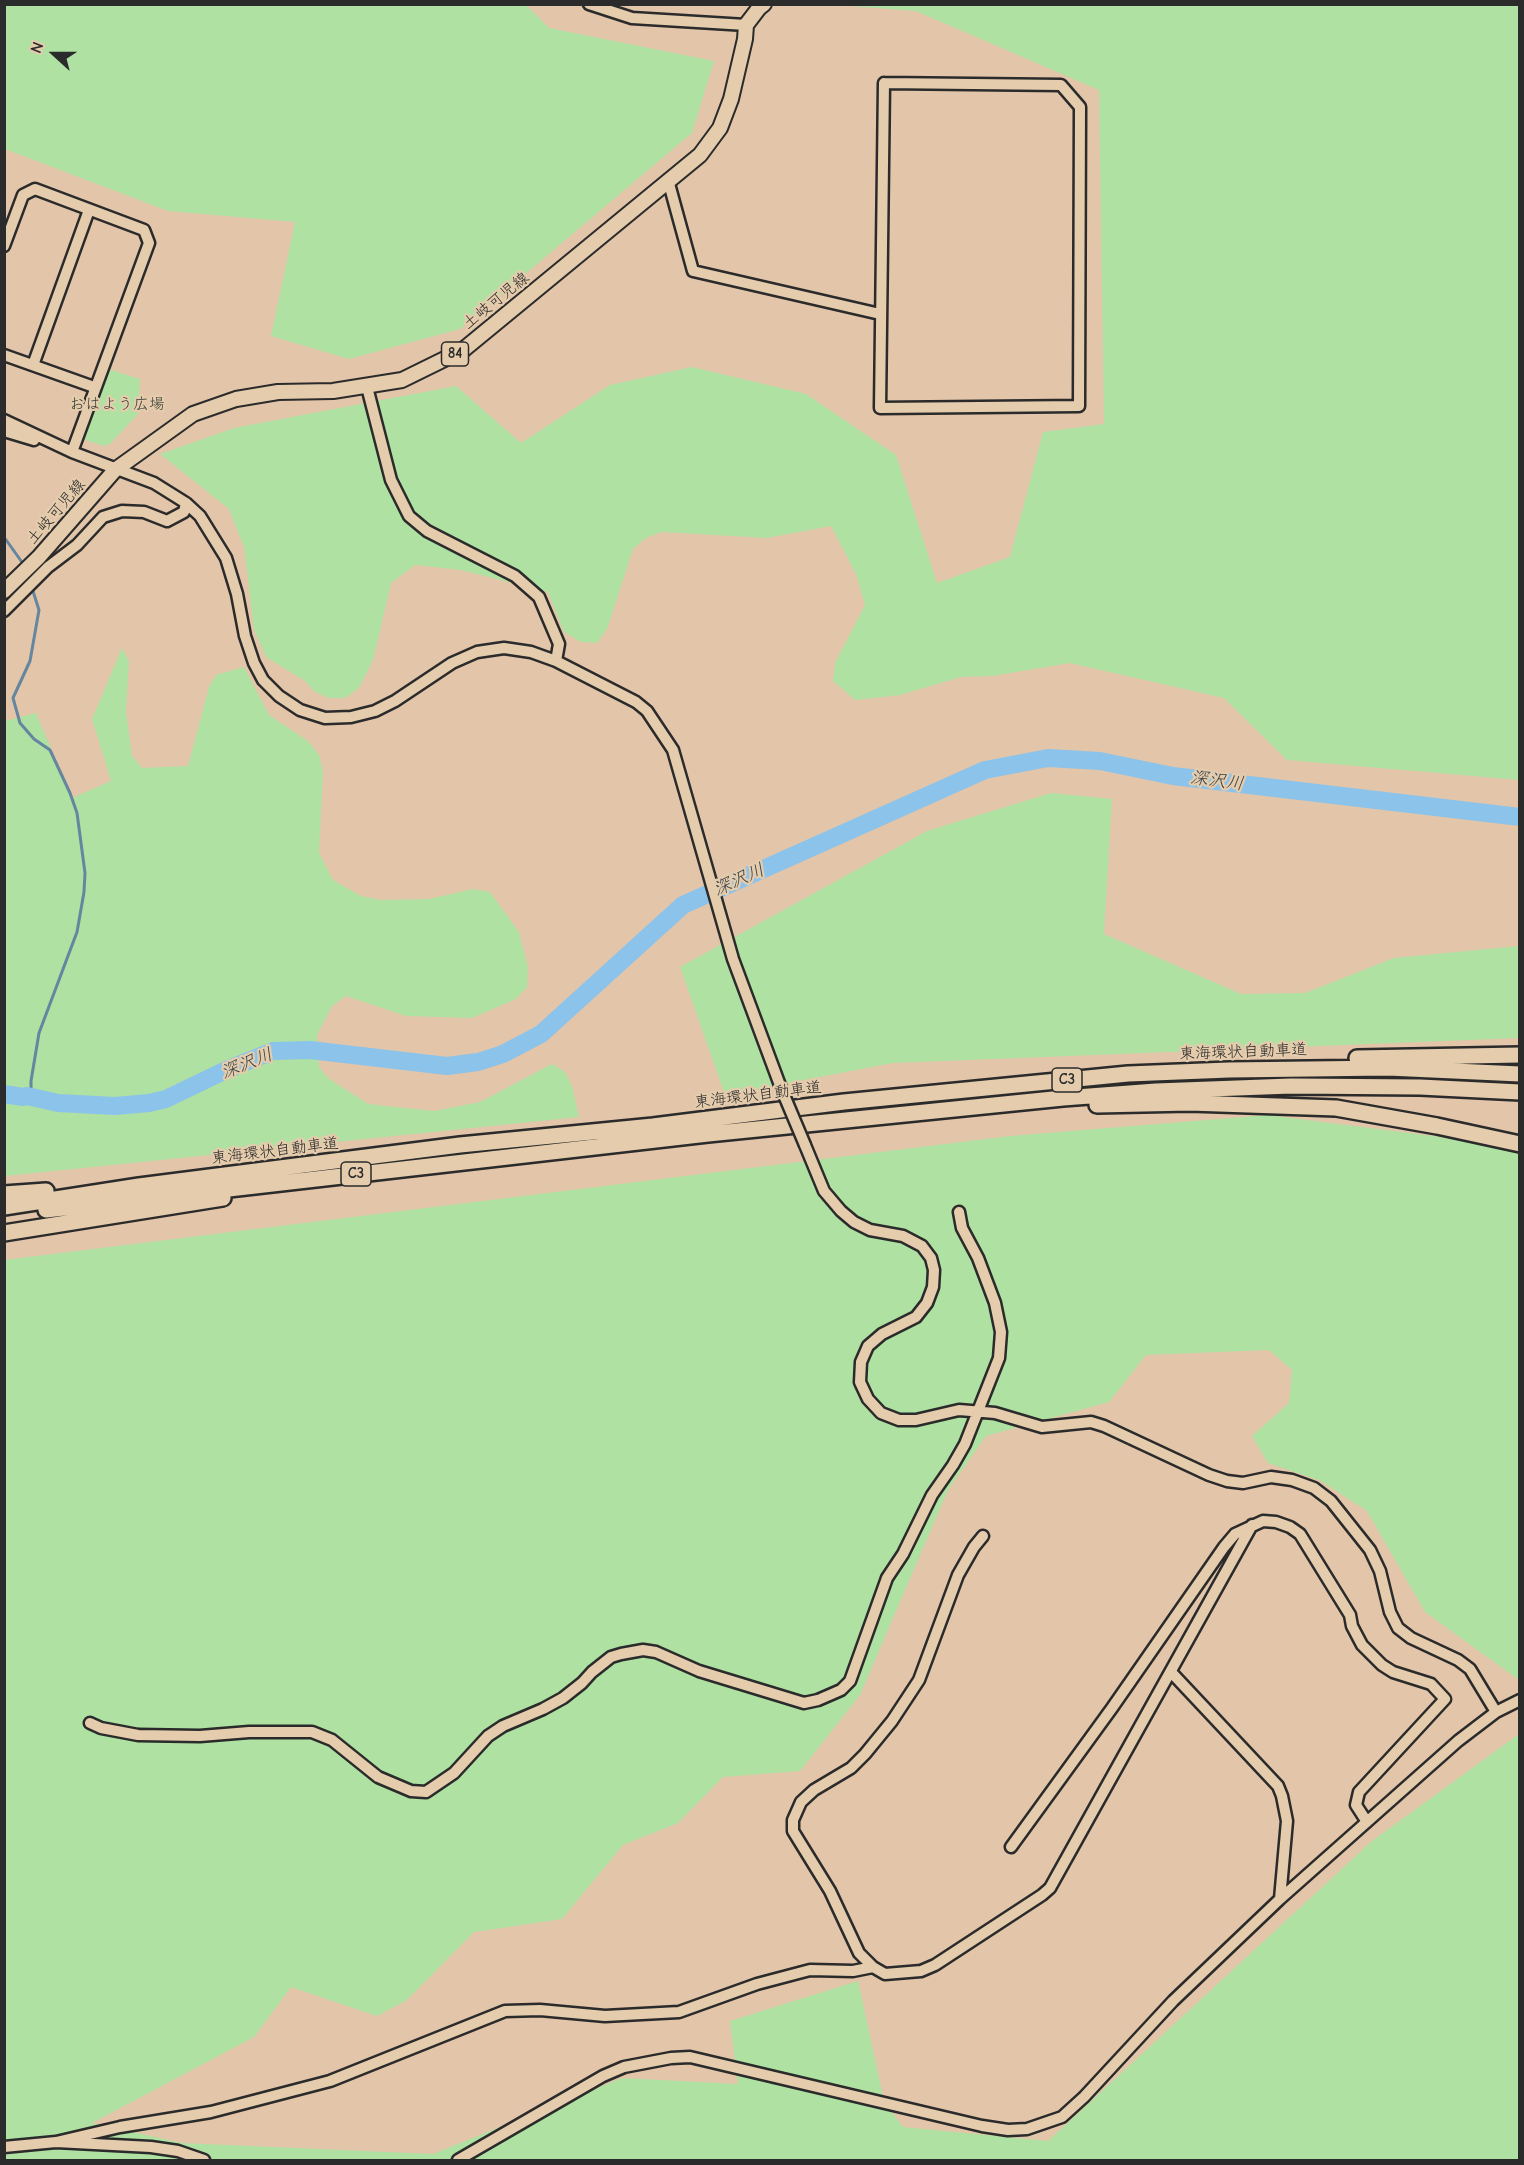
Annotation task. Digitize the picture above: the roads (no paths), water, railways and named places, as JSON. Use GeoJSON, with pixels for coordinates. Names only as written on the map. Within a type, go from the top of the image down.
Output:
{"type":"FeatureCollection","features":[{"type":"Feature","properties":{"kind":"highway"},"geometry":{"type":"LineString","coordinates":[[1229,1070],[1331,1059],[1520,1055]]}},
{"type":"Feature","properties":{"kind":"highway","name":"東海環状自動車道"},"geometry":{"type":"LineString","coordinates":[[4,1207],[139,1186],[471,1144],[653,1126],[844,1102],[1128,1074],[1388,1068],[1520,1074]]}},
{"type":"Feature","properties":{"kind":"highway","name":"東海環状自動車道"},"geometry":{"type":"LineString","coordinates":[[4,1216],[708,1134],[1063,1098],[1210,1088],[1291,1086],[1408,1087],[1520,1092]]}},
{"type":"Feature","properties":{"kind":"highway","name":"C3"},"geometry":{"type":"LineString","coordinates":[[938,1112],[1155,1104],[1271,1105],[1348,1110],[1520,1144]]}},
{"type":"Feature","properties":{"kind":"highway"},"geometry":{"type":"LineString","coordinates":[[4,1233],[234,1197],[350,1175]]}},
{"type":"Feature","properties":{"kind":"highway"},"geometry":{"type":"LineString","coordinates":[[4,1194],[139,1186]]}},
{"type":"Feature","properties":{"kind":"main road"},"geometry":{"type":"LineString","coordinates":[[746,25],[764,4]]}},
{"type":"Feature","properties":{"kind":"main road","name":"土岐可児線"},"geometry":{"type":"LineString","coordinates":[[4,591],[20,585],[44,562],[115,470],[193,414],[236,399],[279,392],[333,391],[402,380],[462,350],[700,155],[720,128],[731,99],[745,39],[746,25]]}},
{"type":"Feature","properties":{"kind":"street"},"geometry":{"type":"LineString","coordinates":[[590,4],[632,18],[746,25]]}},
{"type":"Feature","properties":{"kind":"street"},"geometry":{"type":"LineString","coordinates":[[884,83],[1062,85],[1080,107],[1078,406],[880,408],[880,314],[884,83]]}},
{"type":"Feature","properties":{"kind":"street"},"geometry":{"type":"LineString","coordinates":[[668,180],[693,270],[880,314]]}},
{"type":"Feature","properties":{"kind":"street"},"geometry":{"type":"LineString","coordinates":[[4,246],[23,195],[36,189],[144,230],[149,243],[94,387],[72,452]]}},
{"type":"Feature","properties":{"kind":"street"},"geometry":{"type":"LineString","coordinates":[[33,365],[89,210]]}},
{"type":"Feature","properties":{"kind":"street"},"geometry":{"type":"LineString","coordinates":[[4,355],[94,387]]}},
{"type":"Feature","properties":{"kind":"street"},"geometry":{"type":"LineString","coordinates":[[367,387],[391,480],[409,516],[427,531],[515,576],[539,597],[559,644],[556,661]]}},
{"type":"Feature","properties":{"kind":"street"},"geometry":{"type":"LineString","coordinates":[[4,420],[72,452],[154,483],[186,503],[200,516],[226,558],[254,663],[263,680],[279,696],[300,710],[325,718],[351,717],[375,711],[395,701],[452,663],[477,652],[504,648],[531,652],[556,661],[636,702],[660,728],[673,750],[733,959],[781,1088],[824,1191],[854,1222],[870,1230],[903,1236],[922,1246],[931,1258],[934,1270],[933,1287],[927,1303],[916,1317],[882,1334],[868,1346],[861,1362],[861,1382],[867,1399],[881,1413],[899,1420],[916,1420],[960,1410],[995,1413],[1042,1427],[1091,1422],[1227,1481],[1243,1483],[1271,1477],[1292,1480],[1314,1488],[1331,1501],[1370,1550],[1380,1571],[1390,1612],[1398,1628],[1411,1638],[1458,1660],[1470,1669],[1496,1712]]}},
{"type":"Feature","properties":{"kind":"street"},"geometry":{"type":"LineString","coordinates":[[4,431],[72,452]]}},
{"type":"Feature","properties":{"kind":"street"},"geometry":{"type":"LineString","coordinates":[[44,562],[77,545],[103,518],[122,511],[144,512],[167,521],[184,512],[186,503]]}},
{"type":"Feature","properties":{"kind":"street"},"geometry":{"type":"LineString","coordinates":[[4,611],[20,585]]}},
{"type":"Feature","properties":{"kind":"street"},"geometry":{"type":"LineString","coordinates":[[90,1723],[101,1728],[138,1735],[200,1736],[249,1732],[312,1732],[332,1740],[378,1778],[411,1791],[426,1792],[440,1785],[454,1773],[488,1736],[502,1726],[563,1698],[611,1657],[621,1654],[643,1650],[656,1652],[736,1684],[804,1703],[819,1700],[841,1690],[850,1681],[887,1578],[903,1554],[932,1496],[953,1465],[978,1412],[999,1358],[1001,1332],[995,1302],[978,1258],[962,1228],[960,1212]]}},
{"type":"Feature","properties":{"kind":"street"},"geometry":{"type":"LineString","coordinates":[[1011,1847],[1112,1708],[1224,1547],[1236,1534],[1263,1521],[1276,1522],[1300,1534],[1350,1615],[1352,1626],[1362,1645],[1382,1665],[1393,1672],[1431,1684],[1445,1699],[1359,1792],[1356,1805],[1367,1822]]}},
{"type":"Feature","properties":{"kind":"street"},"geometry":{"type":"LineString","coordinates":[[983,1536],[958,1575],[918,1680],[892,1721],[865,1754],[850,1768],[814,1790],[801,1802],[793,1820],[793,1831],[830,1891],[859,1953],[873,1967],[885,1974],[921,1971],[935,1965],[1050,1888],[1252,1525]]}},
{"type":"Feature","properties":{"kind":"street"},"geometry":{"type":"LineString","coordinates":[[1171,1672],[1278,1786],[1287,1821],[1280,1899]]}},
{"type":"Feature","properties":{"kind":"street"},"geometry":{"type":"LineString","coordinates":[[458,2160],[603,2076],[624,2067],[671,2058],[690,2057],[982,2126],[1008,2130],[1027,2129],[1062,2117],[1084,2097],[1173,2001],[1280,1899],[1458,1741],[1496,1712],[1520,1700]]}},
{"type":"Feature","properties":{"kind":"street"},"geometry":{"type":"LineString","coordinates":[[56,2142],[120,2127],[211,2112],[330,2081],[505,2011],[540,2010],[605,2016],[679,2012],[757,1984],[810,1970],[853,1971],[873,1967]]}},
{"type":"Feature","properties":{"kind":"street"},"geometry":{"type":"LineString","coordinates":[[4,2146],[56,2142],[151,2147],[178,2151],[204,2160]]}},
{"type":"Feature","properties":{"kind":"waterway"},"geometry":{"type":"LineString","coordinates":[[4,537],[24,565]]}},
{"type":"Feature","properties":{"kind":"waterway"},"geometry":{"type":"LineString","coordinates":[[31,1097],[31,1081],[39,1033],[77,932],[85,873],[77,813],[70,793],[50,750],[34,739],[20,723],[13,698],[30,661],[39,610],[32,588]]}},
{"type":"Feature","properties":{"kind":"waterway","name":"深沢川"},"geometry":{"type":"LineString","coordinates":[[4,1094],[27,1096],[58,1103],[115,1106],[149,1103],[166,1099],[226,1070],[273,1051],[310,1050],[447,1066],[478,1062],[503,1054],[541,1034],[683,905],[985,770],[1048,758],[1100,761],[1173,776],[1520,817]]}},
{"type":"Feature","properties":{"kind":"park label","name":"おはよう広場"},"geometry":{"type":"Point","coordinates":[117,404]}}]}
